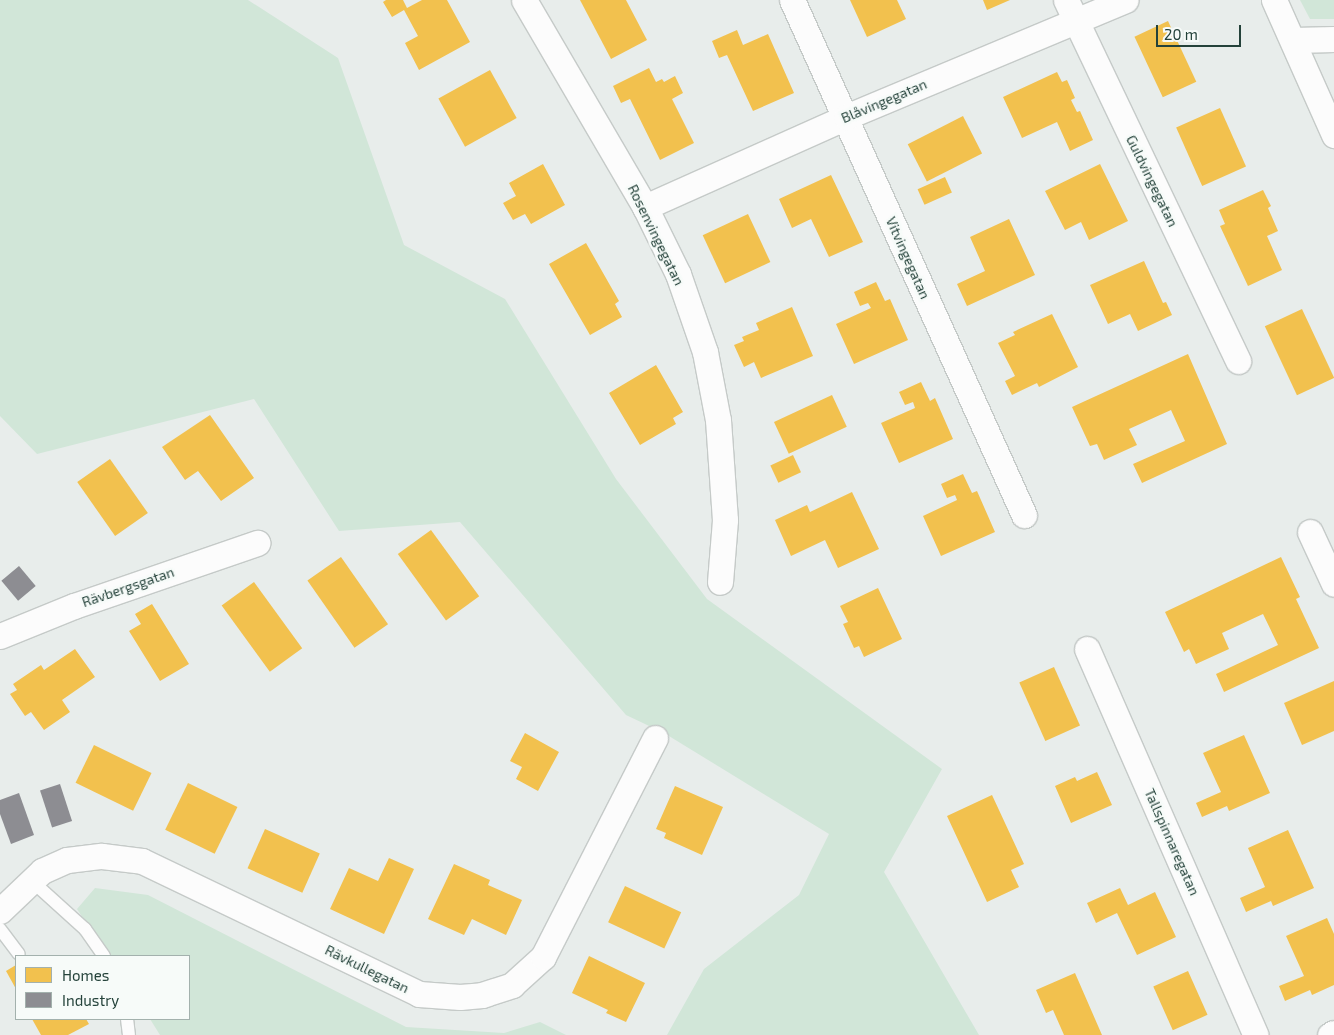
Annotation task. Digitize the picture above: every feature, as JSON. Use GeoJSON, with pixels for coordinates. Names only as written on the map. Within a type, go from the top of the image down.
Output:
{"type":"FeatureCollection","features":[{"type":"Feature","properties":{"kind":"street","name":"Rosenvingegatan"},"geometry":{"type":"LineString","coordinates":[[524,0],[645,207],[678,274],[707,362],[718,420],[725,520],[720,582]]}},
{"type":"Feature","properties":{"kind":"street","name":"Vitvingegatan"},"geometry":{"type":"LineString","coordinates":[[792,0],[1024,515]]}},
{"type":"Feature","properties":{"kind":"street","name":"Blåvingegatan"},"geometry":{"type":"LineString","coordinates":[[645,207],[846,117],[1070,10],[1126,0]]}},
{"type":"Feature","properties":{"kind":"street"},"geometry":{"type":"LineString","coordinates":[[1274,0],[1294,40],[1334,135]]}},
{"type":"Feature","properties":{"kind":"street","name":"Guldvingegatan"},"geometry":{"type":"LineString","coordinates":[[1070,10],[1238,361]]}},
{"type":"Feature","properties":{"kind":"street"},"geometry":{"type":"LineString","coordinates":[[1294,40],[1334,39]]}},
{"type":"Feature","properties":{"kind":"street"},"geometry":{"type":"LineString","coordinates":[[1310,532],[1334,584]]}},
{"type":"Feature","properties":{"kind":"street","name":"Rävbergsgatan"},"geometry":{"type":"LineString","coordinates":[[0,636],[74,606],[257,543]]}},
{"type":"Feature","properties":{"kind":"street","name":"Tallspinnaregatan"},"geometry":{"type":"LineString","coordinates":[[1087,649],[1256,1035]]}},
{"type":"Feature","properties":{"kind":"street","name":"Rävkullegatan"},"geometry":{"type":"LineString","coordinates":[[0,911],[33,882],[42,871],[67,860],[102,856],[142,861],[419,994],[460,997],[482,995],[512,985],[543,957],[655,738]]}},
{"type":"Feature","properties":{"kind":"street"},"geometry":{"type":"LineString","coordinates":[[1330,1035],[1334,1033]]}},
{"type":"Feature","properties":{"kind":"lane"},"geometry":{"type":"LineString","coordinates":[[33,882],[85,929],[103,955]]}},
{"type":"Feature","properties":{"kind":"lane"},"geometry":{"type":"LineString","coordinates":[[0,930],[19,954]]}},
{"type":"Feature","properties":{"kind":"lane"},"geometry":{"type":"LineString","coordinates":[[127,1020],[129,1035]]}},
{"type":"Feature","properties":{"kind":"green space"},"geometry":{"type":"Polygon","coordinates":[[[0,0],[248,0],[338,58],[404,245],[505,299],[616,479],[707,599],[942,769],[884,872],[979,1035],[667,1035],[704,969],[799,895],[829,834],[664,733],[626,715],[460,522],[339,531],[254,399],[37,454],[0,416],[0,0]]]}},
{"type":"Feature","properties":{"kind":"green space"},"geometry":{"type":"Polygon","coordinates":[[[1300,0],[1334,0],[1334,19],[1310,19],[1300,0]]]}},
{"type":"Feature","properties":{"kind":"green space"},"geometry":{"type":"Polygon","coordinates":[[[95,888],[148,895],[406,1027],[504,1033],[540,1022],[566,1035],[160,1035],[151,1020],[190,1020],[190,955],[107,955],[77,909],[95,888]]]}},
{"type":"Feature","properties":{"kind":"building: Homes"},"geometry":{"type":"Polygon","coordinates":[[[386,0],[403,0],[407,8],[422,0],[447,0],[470,42],[419,70],[405,43],[418,36],[404,10],[392,17],[383,2],[386,0]]]}},
{"type":"Feature","properties":{"kind":"building: Homes"},"geometry":{"type":"Polygon","coordinates":[[[580,0],[626,0],[647,40],[611,59],[580,0]]]}},
{"type":"Feature","properties":{"kind":"building: Homes"},"geometry":{"type":"Polygon","coordinates":[[[850,0],[897,0],[906,19],[867,37],[850,0]]]}},
{"type":"Feature","properties":{"kind":"building: Homes"},"geometry":{"type":"Polygon","coordinates":[[[983,0],[1010,0],[987,10],[983,0]]]}},
{"type":"Feature","properties":{"kind":"building: Homes"},"geometry":{"type":"Polygon","coordinates":[[[1168,21],[1196,82],[1163,97],[1134,37],[1168,21]]]}},
{"type":"Feature","properties":{"kind":"building: Homes"},"geometry":{"type":"Polygon","coordinates":[[[737,30],[743,45],[768,34],[794,93],[753,111],[727,55],[719,58],[712,41],[737,30]]]}},
{"type":"Feature","properties":{"kind":"building: Homes"},"geometry":{"type":"Polygon","coordinates":[[[649,68],[656,82],[662,79],[664,82],[675,76],[683,93],[672,99],[694,143],[660,160],[630,99],[621,103],[613,86],[649,68]]]}},
{"type":"Feature","properties":{"kind":"building: Homes"},"geometry":{"type":"Polygon","coordinates":[[[490,70],[517,118],[465,147],[438,99],[490,70]]]}},
{"type":"Feature","properties":{"kind":"building: Homes"},"geometry":{"type":"Polygon","coordinates":[[[1057,72],[1062,82],[1067,80],[1075,98],[1071,100],[1077,112],[1080,111],[1093,140],[1070,151],[1057,122],[1022,138],[1003,97],[1057,72]]]}},
{"type":"Feature","properties":{"kind":"building: Homes"},"geometry":{"type":"Polygon","coordinates":[[[1220,108],[1246,166],[1202,186],[1176,128],[1220,108]]]}},
{"type":"Feature","properties":{"kind":"building: Homes"},"geometry":{"type":"Polygon","coordinates":[[[963,116],[982,153],[927,182],[908,144],[963,116]]]}},
{"type":"Feature","properties":{"kind":"building: Homes"},"geometry":{"type":"Polygon","coordinates":[[[543,164],[565,205],[531,224],[525,214],[513,220],[503,203],[516,196],[509,183],[543,164]]]}},
{"type":"Feature","properties":{"kind":"building: Homes"},"geometry":{"type":"Polygon","coordinates":[[[1100,164],[1128,221],[1089,240],[1081,222],[1065,230],[1045,191],[1100,164]]]}},
{"type":"Feature","properties":{"kind":"building: Homes"},"geometry":{"type":"Polygon","coordinates":[[[831,175],[863,242],[829,257],[811,219],[792,228],[779,199],[831,175]]]}},
{"type":"Feature","properties":{"kind":"building: Homes"},"geometry":{"type":"Polygon","coordinates":[[[945,177],[952,193],[925,205],[918,189],[945,177]]]}},
{"type":"Feature","properties":{"kind":"building: Homes"},"geometry":{"type":"Polygon","coordinates":[[[1263,190],[1271,206],[1268,208],[1278,231],[1267,236],[1282,270],[1248,286],[1220,226],[1225,224],[1219,210],[1263,190]]]}},
{"type":"Feature","properties":{"kind":"building: Homes"},"geometry":{"type":"Polygon","coordinates":[[[748,214],[770,262],[725,283],[703,235],[748,214]]]}},
{"type":"Feature","properties":{"kind":"building: Homes"},"geometry":{"type":"Polygon","coordinates":[[[1009,219],[1035,275],[967,306],[957,284],[985,271],[970,237],[1009,219]]]}},
{"type":"Feature","properties":{"kind":"building: Homes"},"geometry":{"type":"Polygon","coordinates":[[[586,243],[619,301],[615,304],[622,317],[590,335],[549,264],[586,243]]]}},
{"type":"Feature","properties":{"kind":"building: Homes"},"geometry":{"type":"Polygon","coordinates":[[[1144,261],[1163,303],[1166,302],[1172,315],[1138,331],[1130,314],[1108,324],[1090,285],[1144,261]]]}},
{"type":"Feature","properties":{"kind":"building: Homes"},"geometry":{"type":"Polygon","coordinates":[[[876,282],[885,301],[890,299],[908,340],[854,364],[836,324],[871,308],[868,303],[860,306],[854,292],[876,282]]]}},
{"type":"Feature","properties":{"kind":"building: Homes"},"geometry":{"type":"Polygon","coordinates":[[[792,307],[813,356],[761,378],[754,362],[744,367],[734,345],[744,341],[742,337],[759,330],[756,323],[792,307]]]}},
{"type":"Feature","properties":{"kind":"building: Homes"},"geometry":{"type":"Polygon","coordinates":[[[1302,309],[1334,378],[1297,395],[1265,326],[1302,309]]]}},
{"type":"Feature","properties":{"kind":"building: Homes"},"geometry":{"type":"Polygon","coordinates":[[[1052,314],[1078,367],[1039,387],[1037,383],[1012,395],[1005,381],[1015,376],[998,343],[1015,335],[1013,332],[1052,314]]]}},
{"type":"Feature","properties":{"kind":"building: Homes"},"geometry":{"type":"Polygon","coordinates":[[[1188,354],[1227,444],[1142,483],[1133,464],[1185,441],[1171,410],[1129,429],[1137,445],[1104,460],[1097,444],[1090,446],[1072,407],[1188,354]]]}},
{"type":"Feature","properties":{"kind":"building: Homes"},"geometry":{"type":"Polygon","coordinates":[[[656,365],[683,412],[673,418],[676,424],[640,445],[609,393],[656,365]]]}},
{"type":"Feature","properties":{"kind":"building: Homes"},"geometry":{"type":"Polygon","coordinates":[[[921,382],[930,401],[935,398],[953,439],[899,463],[881,423],[915,408],[913,402],[905,405],[899,392],[921,382]]]}},
{"type":"Feature","properties":{"kind":"building: Homes"},"geometry":{"type":"Polygon","coordinates":[[[832,395],[847,427],[789,454],[774,422],[832,395]]]}},
{"type":"Feature","properties":{"kind":"building: Homes"},"geometry":{"type":"Polygon","coordinates":[[[210,415],[254,478],[221,501],[198,471],[185,480],[162,447],[210,415]]]}},
{"type":"Feature","properties":{"kind":"building: Homes"},"geometry":{"type":"Polygon","coordinates":[[[793,455],[801,472],[778,483],[770,466],[793,455]]]}},
{"type":"Feature","properties":{"kind":"building: Homes"},"geometry":{"type":"Polygon","coordinates":[[[110,459],[148,513],[115,536],[77,482],[110,459]]]}},
{"type":"Feature","properties":{"kind":"building: Homes"},"geometry":{"type":"Polygon","coordinates":[[[963,474],[972,493],[977,491],[995,532],[941,556],[923,516],[957,500],[955,495],[947,498],[941,484],[963,474]]]}},
{"type":"Feature","properties":{"kind":"building: Homes"},"geometry":{"type":"Polygon","coordinates":[[[852,492],[879,549],[838,568],[825,540],[791,556],[775,520],[807,505],[810,512],[852,492]]]}},
{"type":"Feature","properties":{"kind":"building: Homes"},"geometry":{"type":"Polygon","coordinates":[[[431,530],[479,596],[446,620],[398,554],[431,530]]]}},
{"type":"Feature","properties":{"kind":"building: Homes"},"geometry":{"type":"Polygon","coordinates":[[[341,557],[388,624],[354,648],[307,581],[341,557]]]}},
{"type":"Feature","properties":{"kind":"building: Homes"},"geometry":{"type":"Polygon","coordinates":[[[1281,557],[1300,597],[1296,599],[1319,648],[1224,692],[1216,674],[1278,645],[1263,614],[1222,633],[1229,649],[1196,664],[1189,649],[1184,652],[1165,612],[1281,557]]]}},
{"type":"Feature","properties":{"kind":"building: Homes"},"geometry":{"type":"Polygon","coordinates":[[[254,582],[302,648],[270,672],[222,606],[254,582]]]}},
{"type":"Feature","properties":{"kind":"building: Homes"},"geometry":{"type":"Polygon","coordinates":[[[878,588],[902,639],[864,657],[859,646],[854,648],[843,624],[848,622],[840,606],[878,588]]]}},
{"type":"Feature","properties":{"kind":"building: Homes"},"geometry":{"type":"Polygon","coordinates":[[[152,604],[189,664],[160,681],[129,631],[141,624],[135,614],[152,604]]]}},
{"type":"Feature","properties":{"kind":"building: Homes"},"geometry":{"type":"Polygon","coordinates":[[[75,649],[95,677],[62,700],[70,712],[44,730],[31,712],[25,716],[10,694],[17,690],[13,684],[41,665],[44,670],[75,649]]]}},
{"type":"Feature","properties":{"kind":"building: Homes"},"geometry":{"type":"Polygon","coordinates":[[[1054,667],[1080,725],[1045,741],[1019,682],[1054,667]]]}},
{"type":"Feature","properties":{"kind":"building: Homes"},"geometry":{"type":"Polygon","coordinates":[[[1334,681],[1334,731],[1302,745],[1284,703],[1334,681]]]}},
{"type":"Feature","properties":{"kind":"building: Homes"},"geometry":{"type":"Polygon","coordinates":[[[525,733],[559,752],[538,791],[516,779],[522,767],[510,761],[525,733]]]}},
{"type":"Feature","properties":{"kind":"building: Homes"},"geometry":{"type":"Polygon","coordinates":[[[1244,735],[1270,793],[1229,811],[1227,806],[1202,817],[1196,803],[1221,792],[1203,753],[1244,735]]]}},
{"type":"Feature","properties":{"kind":"building: Homes"},"geometry":{"type":"Polygon","coordinates":[[[94,745],[152,773],[133,811],[76,783],[94,745]]]}},
{"type":"Feature","properties":{"kind":"building: Homes"},"geometry":{"type":"Polygon","coordinates":[[[1097,772],[1112,805],[1071,823],[1055,786],[1075,777],[1077,781],[1097,772]]]}},
{"type":"Feature","properties":{"kind":"building: Homes"},"geometry":{"type":"Polygon","coordinates":[[[188,783],[237,807],[215,854],[165,830],[188,783]]]}},
{"type":"Feature","properties":{"kind":"building: Homes"},"geometry":{"type":"Polygon","coordinates":[[[675,786],[723,807],[702,855],[664,838],[666,833],[656,829],[675,786]]]}},
{"type":"Feature","properties":{"kind":"building: Homes"},"geometry":{"type":"Polygon","coordinates":[[[992,795],[1024,864],[1011,870],[1019,887],[987,902],[947,816],[992,795]]]}},
{"type":"Feature","properties":{"kind":"building: Homes"},"geometry":{"type":"Polygon","coordinates":[[[265,829],[320,853],[302,893],[248,868],[265,829]]]}},
{"type":"Feature","properties":{"kind":"building: Homes"},"geometry":{"type":"Polygon","coordinates":[[[1288,830],[1314,888],[1273,906],[1271,901],[1246,912],[1240,898],[1265,887],[1248,848],[1288,830]]]}},
{"type":"Feature","properties":{"kind":"building: Homes"},"geometry":{"type":"Polygon","coordinates":[[[389,858],[414,869],[384,934],[330,909],[349,868],[378,881],[389,858]]]}},
{"type":"Feature","properties":{"kind":"building: Homes"},"geometry":{"type":"Polygon","coordinates":[[[454,864],[490,880],[488,885],[522,900],[506,935],[472,919],[464,935],[428,919],[454,864]]]}},
{"type":"Feature","properties":{"kind":"building: Homes"},"geometry":{"type":"Polygon","coordinates":[[[625,886],[681,912],[664,948],[608,922],[625,886]]]}},
{"type":"Feature","properties":{"kind":"building: Homes"},"geometry":{"type":"Polygon","coordinates":[[[1120,888],[1128,905],[1155,892],[1176,937],[1137,955],[1117,913],[1096,923],[1087,903],[1120,888]]]}},
{"type":"Feature","properties":{"kind":"building: Homes"},"geometry":{"type":"Polygon","coordinates":[[[1327,918],[1334,934],[1334,985],[1312,995],[1310,990],[1285,1001],[1279,986],[1304,976],[1286,936],[1327,918]]]}},
{"type":"Feature","properties":{"kind":"building: Homes"},"geometry":{"type":"Polygon","coordinates":[[[589,956],[645,983],[626,1022],[606,1013],[608,1010],[572,993],[589,956]]]}},
{"type":"Feature","properties":{"kind":"building: Homes"},"geometry":{"type":"Polygon","coordinates":[[[15,966],[15,987],[6,971],[15,966]]]}},
{"type":"Feature","properties":{"kind":"building: Homes"},"geometry":{"type":"Polygon","coordinates":[[[1188,971],[1208,1015],[1173,1030],[1153,986],[1188,971]]]}},
{"type":"Feature","properties":{"kind":"building: Homes"},"geometry":{"type":"Polygon","coordinates":[[[1075,973],[1102,1035],[1064,1035],[1053,1010],[1046,1013],[1036,990],[1075,973]]]}},
{"type":"Feature","properties":{"kind":"building: Homes"},"geometry":{"type":"Polygon","coordinates":[[[33,1020],[87,1020],[89,1024],[68,1035],[41,1035],[33,1020]]]}},
{"type":"Feature","properties":{"kind":"building: Industry"},"geometry":{"type":"Polygon","coordinates":[[[19,566],[36,586],[18,601],[1,581],[19,566]]]}},
{"type":"Feature","properties":{"kind":"building: Industry"},"geometry":{"type":"Polygon","coordinates":[[[60,784],[72,821],[52,828],[40,790],[60,784]]]}},
{"type":"Feature","properties":{"kind":"building: Industry"},"geometry":{"type":"Polygon","coordinates":[[[19,793],[34,835],[11,844],[0,814],[0,800],[19,793]]]}}]}
